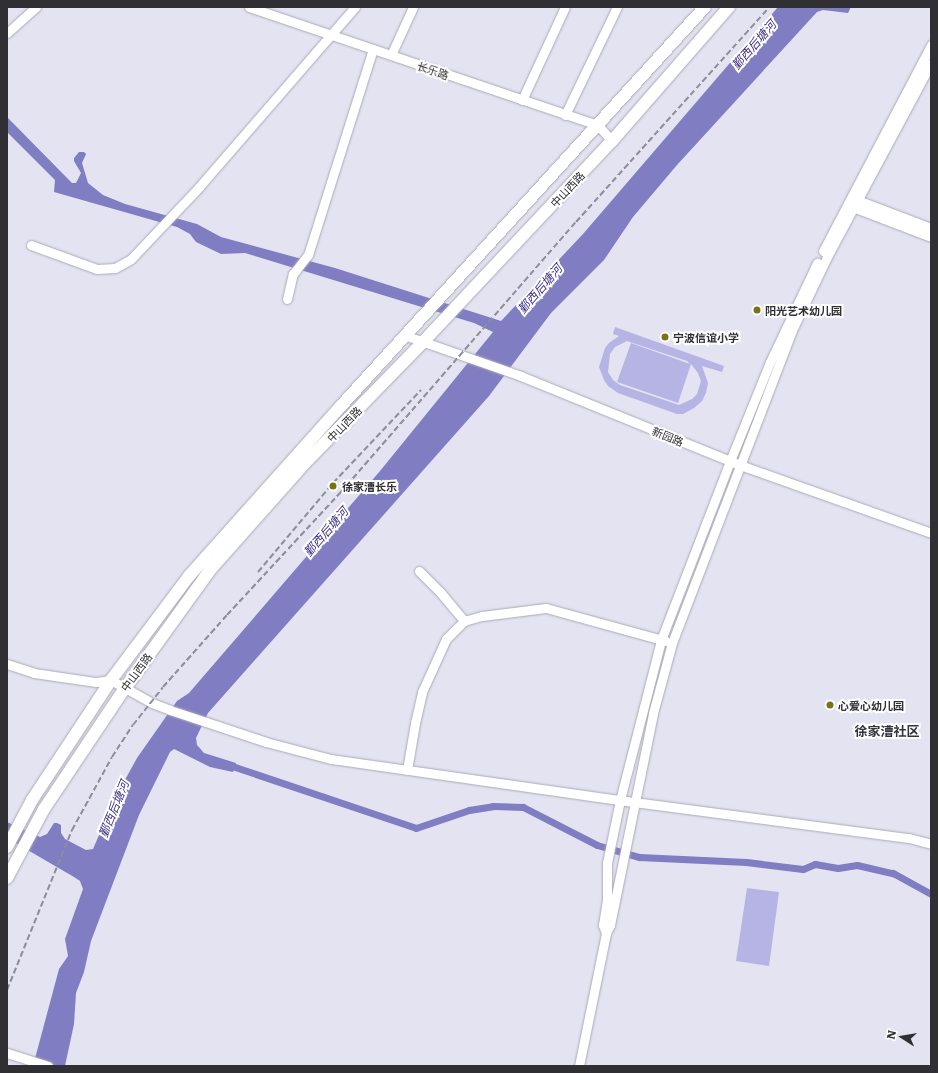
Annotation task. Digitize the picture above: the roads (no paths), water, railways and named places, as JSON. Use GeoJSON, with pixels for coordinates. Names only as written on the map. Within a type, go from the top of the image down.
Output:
{"type":"FeatureCollection","features":[{"type":"Feature","properties":{"kind":"main road","name":"中山西路"},"geometry":{"type":"LineString","coordinates":[[9,844],[32,800],[111,680],[189,576],[341,406],[407,336],[705,7]]}},
{"type":"Feature","properties":{"kind":"main road","name":"中山西路"},"geometry":{"type":"LineString","coordinates":[[7,878],[44,809],[125,688],[210,570],[305,463],[423,342],[612,141],[729,7]]}},
{"type":"Feature","properties":{"kind":"street"},"geometry":{"type":"LineString","coordinates":[[7,33],[36,7]]}},
{"type":"Feature","properties":{"kind":"street","name":"长乐路"},"geometry":{"type":"LineString","coordinates":[[249,7],[330,36],[598,126],[612,141]]}},
{"type":"Feature","properties":{"kind":"street"},"geometry":{"type":"LineString","coordinates":[[31,245],[97,269],[115,268],[131,259],[178,209],[355,7]]}},
{"type":"Feature","properties":{"kind":"street"},"geometry":{"type":"LineString","coordinates":[[391,56],[413,7]]}},
{"type":"Feature","properties":{"kind":"street"},"geometry":{"type":"LineString","coordinates":[[522,100],[565,7]]}},
{"type":"Feature","properties":{"kind":"street"},"geometry":{"type":"LineString","coordinates":[[565,115],[617,7]]}},
{"type":"Feature","properties":{"kind":"street"},"geometry":{"type":"LineString","coordinates":[[579,1066],[606,933],[610,925],[653,713],[672,643],[794,326],[931,45]]}},
{"type":"Feature","properties":{"kind":"street"},"geometry":{"type":"LineString","coordinates":[[287,299],[293,274],[308,255],[373,50]]}},
{"type":"Feature","properties":{"kind":"street"},"geometry":{"type":"LineString","coordinates":[[606,933],[603,925],[607,899],[607,863],[620,800],[661,640],[730,461],[787,324],[931,63]]}},
{"type":"Feature","properties":{"kind":"street"},"geometry":{"type":"LineString","coordinates":[[853,203],[931,228]]}},
{"type":"Feature","properties":{"kind":"street"},"geometry":{"type":"LineString","coordinates":[[853,203],[931,237]]}},
{"type":"Feature","properties":{"kind":"street","name":"新园路"},"geometry":{"type":"LineString","coordinates":[[407,336],[521,376],[740,465],[931,533]]}},
{"type":"Feature","properties":{"kind":"street"},"geometry":{"type":"LineString","coordinates":[[418,571],[440,592],[464,621]]}},
{"type":"Feature","properties":{"kind":"street"},"geometry":{"type":"LineString","coordinates":[[407,770],[422,692],[446,639],[464,621],[482,616],[546,608],[672,643]]}},
{"type":"Feature","properties":{"kind":"street"},"geometry":{"type":"LineString","coordinates":[[7,664],[34,673],[96,682],[111,680],[152,703],[170,710],[266,742],[331,759],[634,802],[909,838],[931,844]]}},
{"type":"Feature","properties":{"kind":"street"},"geometry":{"type":"LineString","coordinates":[[7,1053],[48,1066]]}},
{"type":"Feature","properties":{"kind":"water","name":"鄞西后塘河"},"geometry":{"type":"Polygon","coordinates":[[[778,7],[851,7],[848,13],[823,10],[817,12],[677,165],[633,217],[604,260],[551,313],[489,396],[208,713],[196,738],[197,745],[204,753],[236,763],[233,772],[210,767],[174,749],[170,752],[139,815],[91,941],[84,972],[76,993],[74,1024],[65,1066],[33,1066],[59,969],[68,956],[65,939],[83,889],[80,881],[7,838],[7,822],[40,837],[47,834],[54,823],[57,823],[61,825],[61,833],[65,839],[86,850],[93,849],[115,798],[137,758],[177,701],[189,693],[380,471],[493,332],[474,323],[245,253],[221,254],[196,242],[190,234],[177,227],[54,192],[55,180],[7,132],[7,117],[72,183],[76,183],[81,173],[74,161],[74,158],[79,152],[84,152],[86,154],[82,163],[88,183],[103,195],[125,204],[197,224],[221,237],[335,268],[501,321],[583,234],[778,7]]]}},
{"type":"Feature","properties":{"kind":"waterway"},"geometry":{"type":"LineString","coordinates":[[226,764],[416,828],[469,810],[493,806],[523,807],[597,845],[639,857],[746,862],[803,869],[815,864],[838,868],[857,865],[893,873],[931,894]]}},
{"type":"Feature","properties":{"kind":"railway"},"geometry":{"type":"LineString","coordinates":[[7,990],[72,830],[112,757],[133,725],[163,687],[227,615],[341,492],[576,222],[767,10]]}},
{"type":"Feature","properties":{"kind":"railway"},"geometry":{"type":"LineString","coordinates":[[258,572],[333,483],[421,390]]}},
{"type":"Feature","properties":{"kind":"place","name":"阳光艺术幼儿园"},"geometry":{"type":"Point","coordinates":[757,310]}},
{"type":"Feature","properties":{"kind":"place","name":"宁波信谊小学"},"geometry":{"type":"Point","coordinates":[665,337]}},
{"type":"Feature","properties":{"kind":"place","name":"徐家漕长乐"},"geometry":{"type":"Point","coordinates":[333,486]}},
{"type":"Feature","properties":{"kind":"place","name":"心爱心幼儿园"},"geometry":{"type":"Point","coordinates":[830,705]}},
{"type":"Feature","properties":{"kind":"district","name":"徐家漕社区"},"geometry":{"type":"Point","coordinates":[887,731]}}]}
